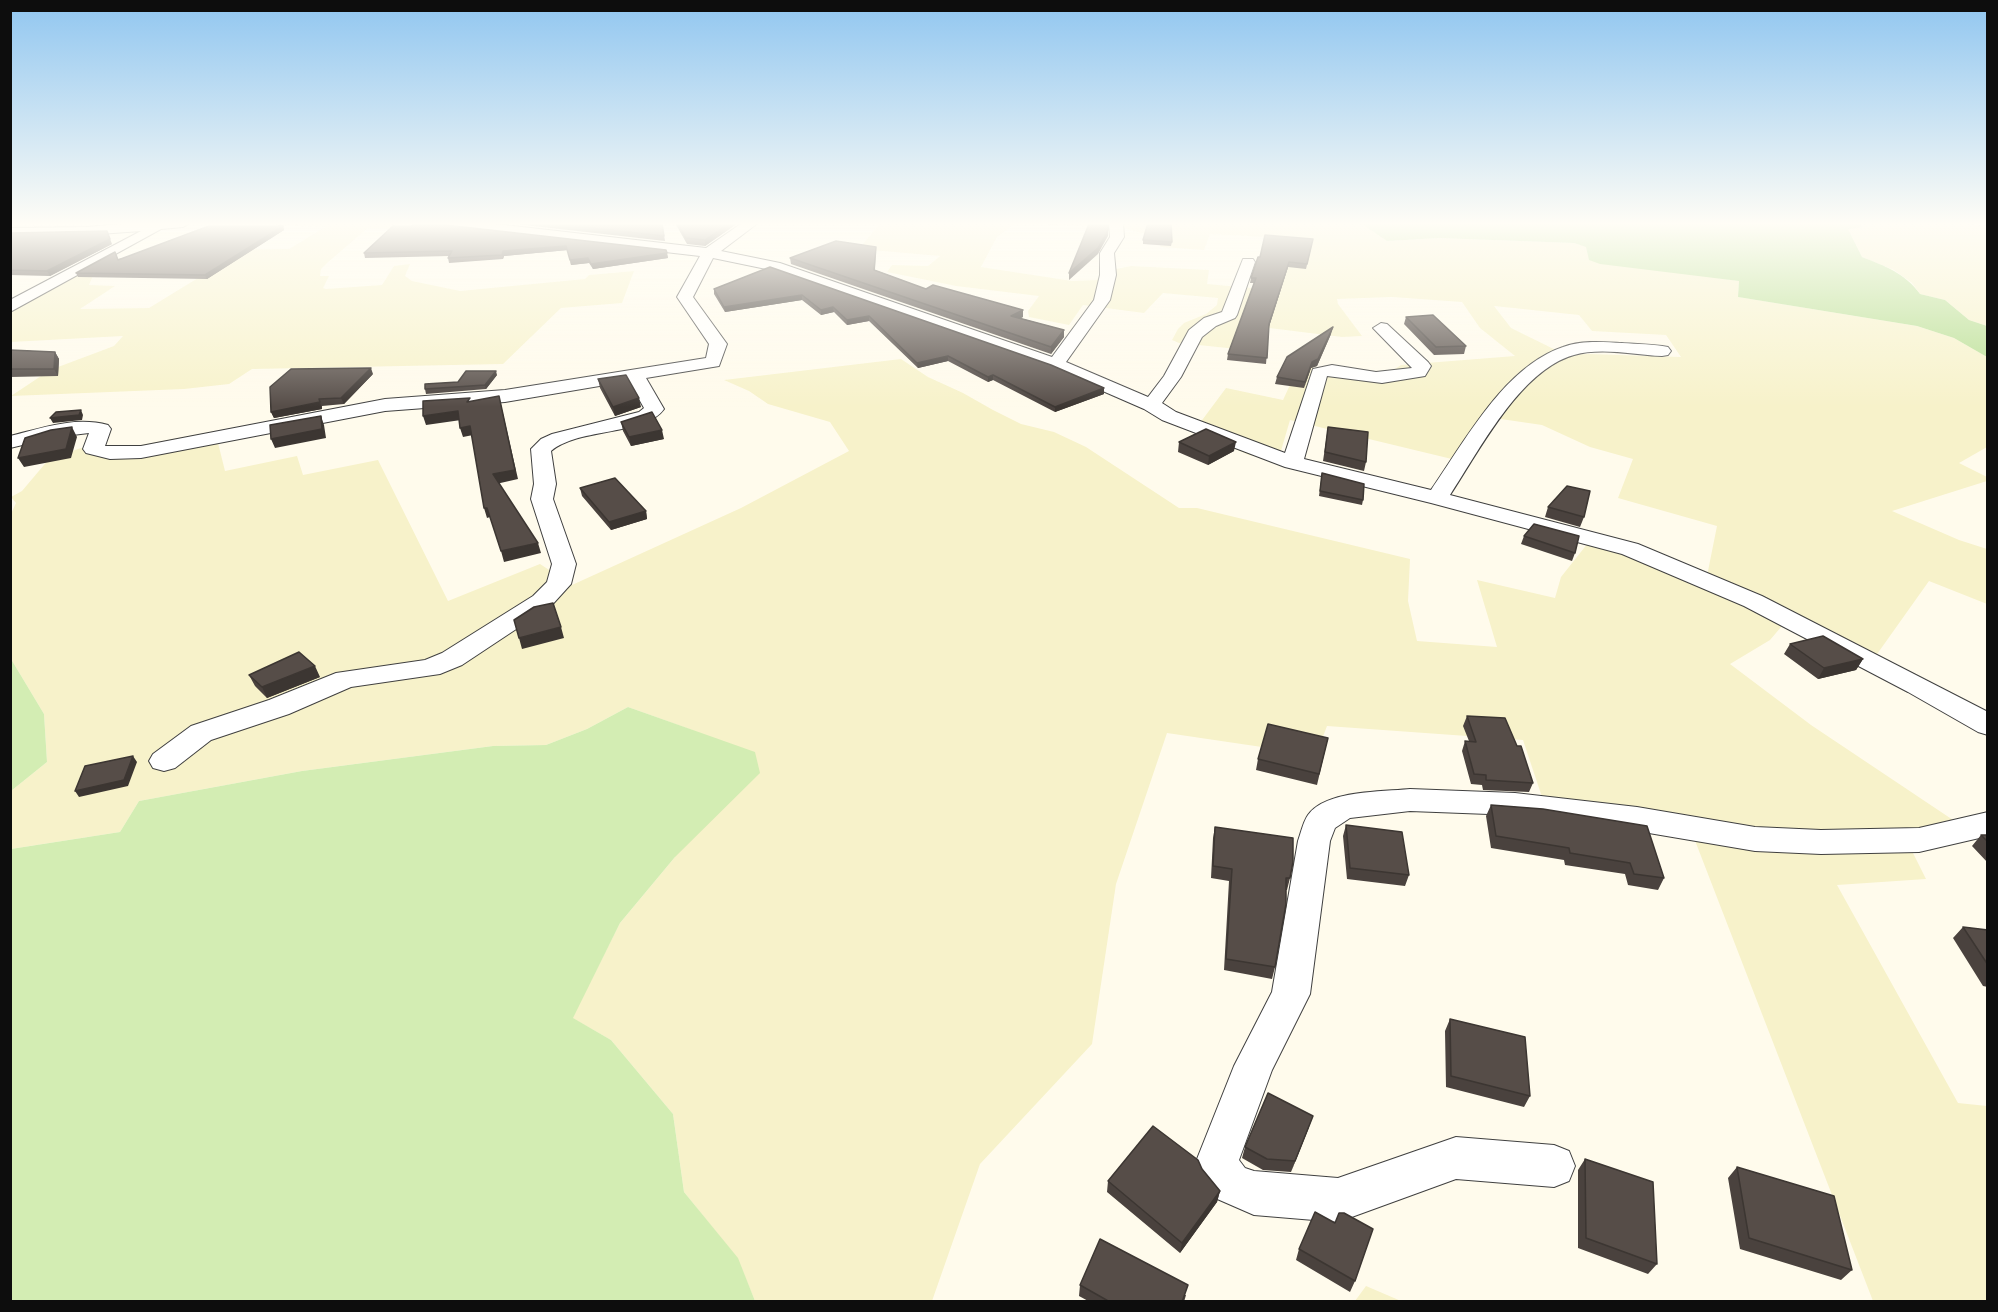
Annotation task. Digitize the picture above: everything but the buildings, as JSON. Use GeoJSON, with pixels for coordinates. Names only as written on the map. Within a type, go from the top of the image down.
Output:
{"type":"FeatureCollection","features":[{"type":"Feature","properties":{"kind":"street"},"geometry":{"type":"LineString","coordinates":[[10,307],[51,284]]}},
{"type":"Feature","properties":{"kind":"street"},"geometry":{"type":"LineString","coordinates":[[10,442],[68,429],[92,427],[101,429],[93,449],[110,453],[141,452],[386,405],[505,396],[713,362],[718,350],[717,342],[692,310],[685,297],[692,284]]}},
{"type":"Feature","properties":{"kind":"street"},"geometry":{"type":"LineString","coordinates":[[827,284],[1056,364],[1151,405],[1169,416],[1292,463],[1437,498],[1630,549],[1754,601],[1988,725]]}},
{"type":"Feature","properties":{"kind":"street"},"geometry":{"type":"LineString","coordinates":[[1056,364],[1102,300],[1106,284]]}},
{"type":"Feature","properties":{"kind":"street"},"geometry":{"type":"LineString","coordinates":[[1151,405],[1172,377],[1195,334],[1210,322],[1229,315],[1240,284]]}},
{"type":"Feature","properties":{"kind":"street"},"geometry":{"type":"LineString","coordinates":[[1292,463],[1319,373],[1332,370],[1356,375],[1393,377],[1419,372],[1422,366],[1381,328]]}},
{"type":"Feature","properties":{"kind":"street"},"geometry":{"type":"LineString","coordinates":[[1437,498],[1504,401],[1540,365],[1570,350],[1601,348],[1662,351]]}},
{"type":"Feature","properties":{"kind":"street"},"geometry":{"type":"LineString","coordinates":[[164,761],[201,733],[279,707],[346,679],[430,668],[452,659],[542,601],[559,584],[564,564],[542,500],[545,484],[541,449],[546,442],[561,437],[646,417],[654,409],[635,376]]}},
{"type":"Feature","properties":{"kind":"street"},"geometry":{"type":"LineString","coordinates":[[1554,1166],[1456,1158],[1338,1200],[1254,1192],[1230,1183],[1216,1164],[1254,1065],[1291,994],[1314,841],[1321,821],[1342,807],[1410,800],[1515,804],[1637,819],[1755,839],[1821,842],[1919,840],[1988,824]]}},
{"type":"Feature","properties":{"kind":"shaded area"},"geometry":{"type":"Polygon","coordinates":[[[48,284],[89,284],[115,286],[80,309],[149,308],[188,284],[325,284],[323,288],[326,289],[382,284],[427,284],[460,291],[531,284],[629,284],[622,303],[561,308],[503,364],[252,369],[229,384],[184,389],[11,396],[50,370],[114,346],[123,336],[11,342],[11,305],[48,284]]]}},
{"type":"Feature","properties":{"kind":"shaded area"},"geometry":{"type":"Polygon","coordinates":[[[947,284],[1209,284],[1273,290],[1274,284],[1739,284],[1738,297],[1917,326],[1954,338],[1987,357],[1987,447],[1959,463],[1987,477],[1987,481],[1892,511],[1959,540],[1987,549],[1987,604],[1929,581],[1875,657],[1787,620],[1770,640],[1730,664],[1811,725],[1965,828],[1912,851],[1926,879],[1837,885],[1958,1103],[1987,1106],[1987,1301],[1873,1301],[1694,838],[1549,818],[1523,740],[1327,726],[1316,755],[1167,733],[1116,884],[1092,1044],[980,1164],[932,1301],[755,1301],[737,1258],[684,1192],[673,1114],[611,1040],[572,1018],[620,923],[675,857],[692,730],[628,707],[587,729],[546,745],[493,746],[302,771],[139,801],[120,832],[11,849],[11,791],[47,762],[44,714],[11,659],[10,516],[16,503],[11,497],[22,491],[49,459],[81,448],[98,451],[120,449],[215,431],[225,471],[297,456],[303,475],[378,460],[448,601],[540,564],[572,585],[741,508],[849,451],[830,422],[768,404],[749,391],[724,380],[901,359],[928,377],[1021,424],[1054,432],[1086,447],[1179,508],[1197,508],[1410,559],[1408,601],[1417,641],[1497,647],[1477,580],[1555,598],[1561,577],[1588,543],[1706,581],[1717,526],[1618,498],[1633,459],[1590,447],[1542,425],[1494,418],[1456,460],[1290,420],[1278,461],[1249,455],[1194,431],[1226,388],[1283,400],[1295,374],[1310,367],[1349,372],[1389,373],[1401,365],[1515,356],[1480,328],[1462,302],[1392,297],[1337,299],[1338,304],[1362,336],[1342,337],[1245,325],[1237,349],[1179,343],[1172,340],[1184,323],[1206,314],[1217,305],[1218,298],[1163,293],[1144,313],[1083,305],[1069,325],[1029,317],[1028,311],[1039,296],[947,284]],[[1494,306],[1511,328],[1566,355],[1681,357],[1666,335],[1592,331],[1579,315],[1494,306]]]}},
{"type":"Feature","properties":{"kind":"shaded area"},"geometry":{"type":"Polygon","coordinates":[[[1913,284],[1987,284],[1987,326],[1969,320],[1945,300],[1920,294],[1913,284]]]}},
{"type":"Feature","properties":{"kind":"shaded area"},"geometry":{"type":"Polygon","coordinates":[[[1366,1286],[1401,1301],[1355,1301],[1366,1286]]]}},
{"type":"Feature","properties":{"kind":"green space"},"geometry":{"type":"Polygon","coordinates":[[[1739,284],[1911,284],[1920,294],[1945,300],[1969,320],[1987,326],[1987,357],[1954,338],[1917,326],[1738,297],[1739,284]]]}},
{"type":"Feature","properties":{"kind":"green space"},"geometry":{"type":"Polygon","coordinates":[[[11,659],[44,714],[47,762],[11,791],[11,659]]]}},
{"type":"Feature","properties":{"kind":"green space"},"geometry":{"type":"Polygon","coordinates":[[[628,707],[755,752],[760,773],[675,857],[620,923],[573,1018],[611,1040],[673,1114],[684,1192],[738,1258],[755,1301],[11,1301],[11,849],[120,832],[139,801],[302,771],[493,746],[546,745],[587,729],[628,707]]]}}]}
